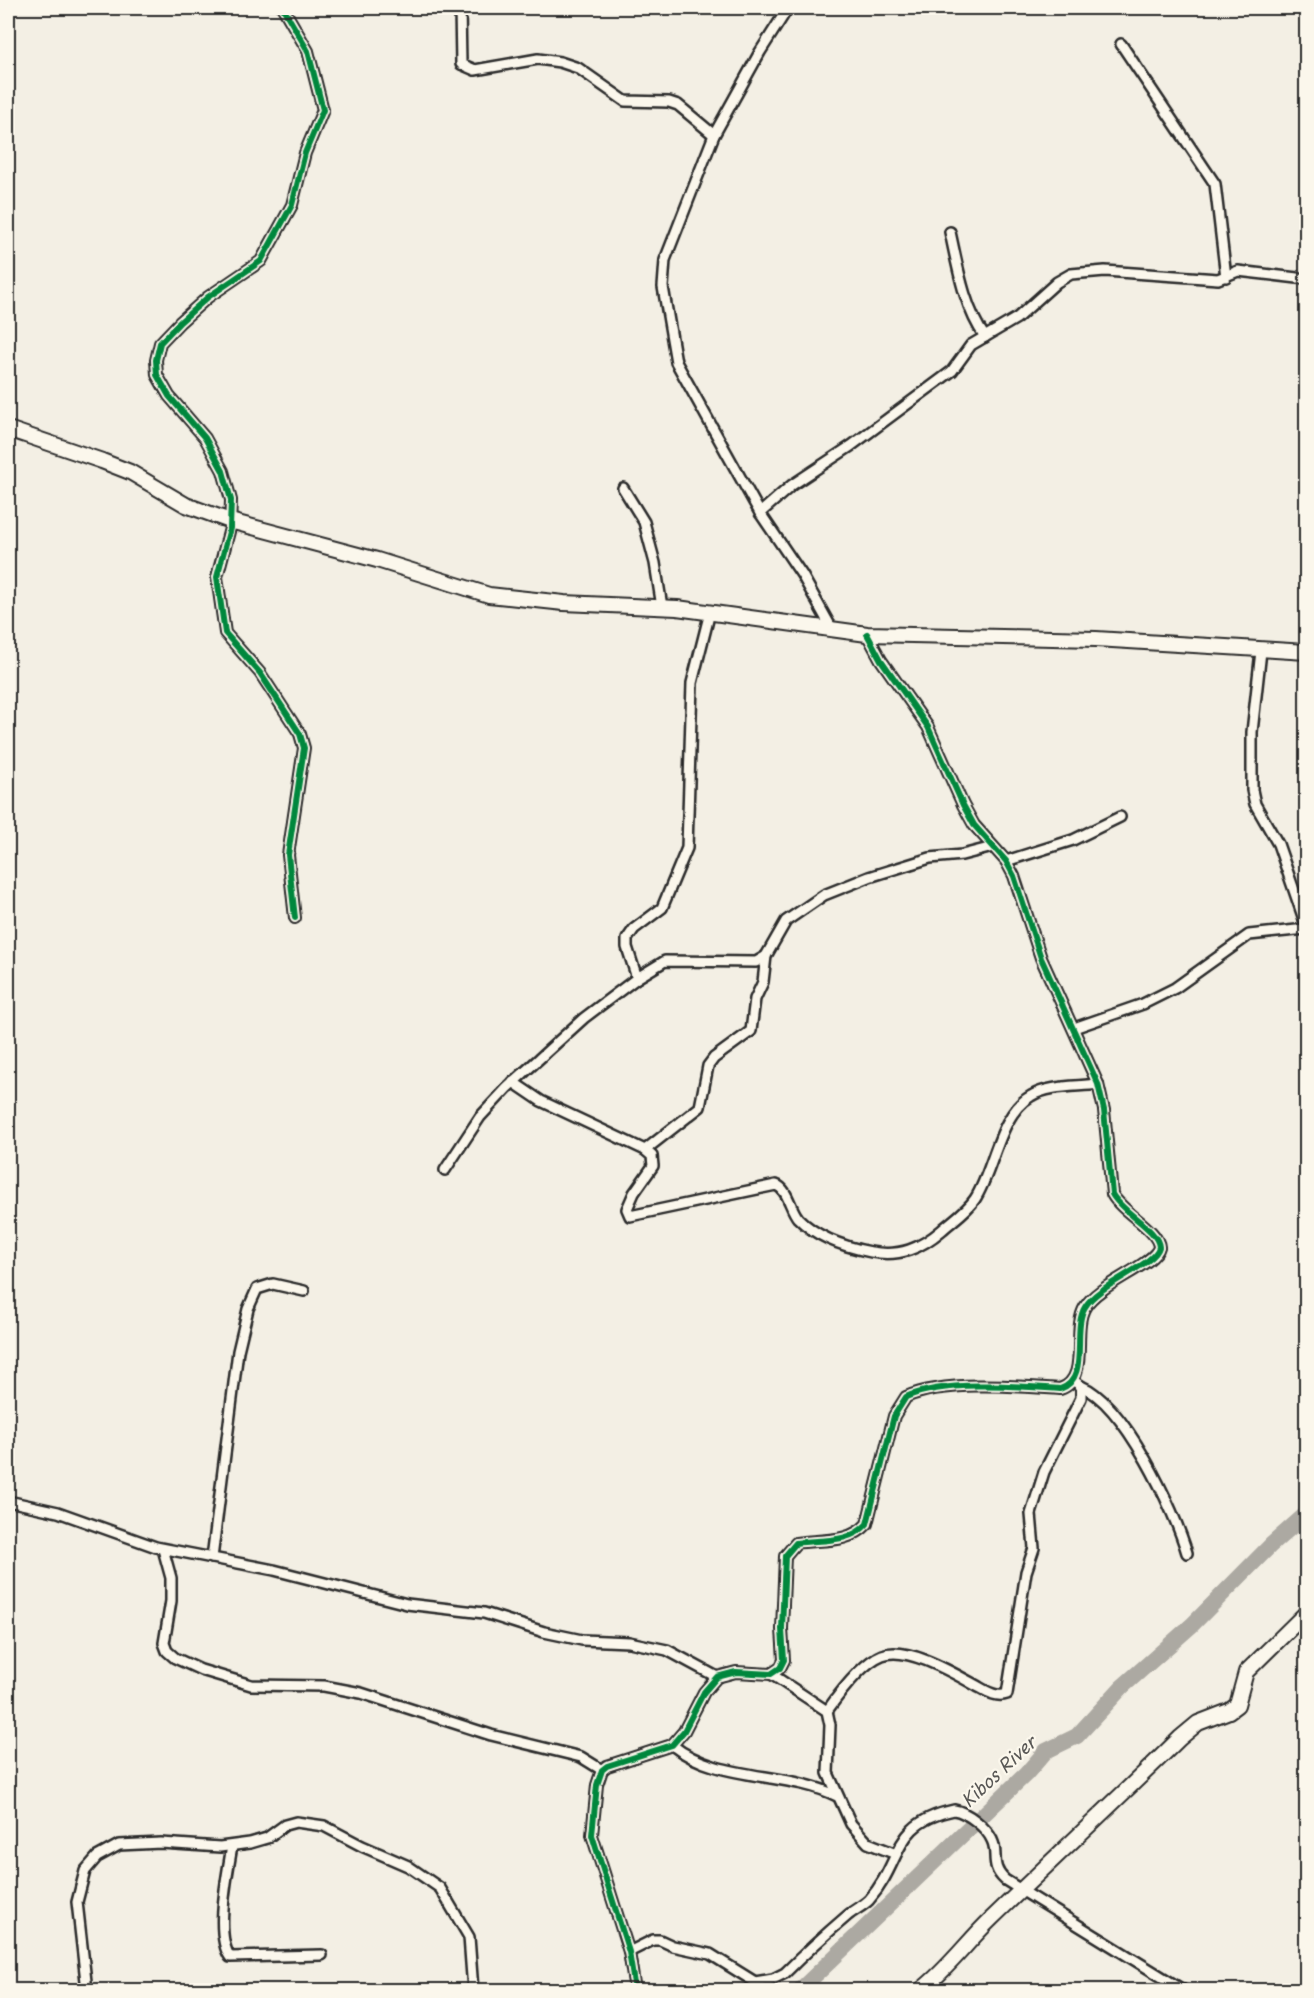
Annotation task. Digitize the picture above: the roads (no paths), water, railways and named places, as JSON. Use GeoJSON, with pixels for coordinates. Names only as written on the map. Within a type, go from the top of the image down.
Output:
{"type":"FeatureCollection","features":[{"type":"Feature","properties":{"kind":"main road"},"geometry":{"type":"LineString","coordinates":[[8,429],[111,464],[186,505],[230,521],[377,560],[489,595],[552,602],[662,607],[867,634],[1096,639],[1306,652]]}},
{"type":"Feature","properties":{"kind":"main road"},"geometry":{"type":"LineString","coordinates":[[921,1990],[950,1965],[989,1921],[1180,1738],[1198,1723],[1229,1712],[1237,1705],[1246,1672],[1306,1613]]}},
{"type":"Feature","properties":{"kind":"street"},"geometry":{"type":"LineString","coordinates":[[283,8],[308,51],[323,110],[304,153],[292,205],[261,261],[208,297],[180,322],[160,343],[156,360],[157,375],[165,389],[206,438],[222,471],[231,500],[230,521],[217,578],[225,633],[260,673],[300,734],[304,748],[288,855],[295,918]]}},
{"type":"Feature","properties":{"kind":"street"},"geometry":{"type":"LineString","coordinates":[[460,8],[461,64],[468,68],[476,70],[538,59],[560,62],[578,68],[625,102],[669,102],[678,105],[714,135]]}},
{"type":"Feature","properties":{"kind":"street"},"geometry":{"type":"LineString","coordinates":[[788,8],[760,52],[714,135],[665,260],[663,286],[676,362],[760,513],[802,575],[832,629]]}},
{"type":"Feature","properties":{"kind":"street"},"geometry":{"type":"LineString","coordinates":[[1121,44],[1215,184],[1226,277]]}},
{"type":"Feature","properties":{"kind":"street"},"geometry":{"type":"LineString","coordinates":[[950,232],[963,291],[976,324],[985,337]]}},
{"type":"Feature","properties":{"kind":"street"},"geometry":{"type":"LineString","coordinates":[[760,513],[792,485],[851,446],[952,371],[971,345],[1017,318],[1057,282],[1071,274],[1106,271],[1218,279],[1238,271],[1306,279]]}},
{"type":"Feature","properties":{"kind":"street"},"geometry":{"type":"LineString","coordinates":[[623,488],[644,522],[655,563],[662,607]]}},
{"type":"Feature","properties":{"kind":"street"},"geometry":{"type":"LineString","coordinates":[[637,978],[627,947],[627,939],[634,929],[662,908],[687,848],[692,683],[710,612]]}},
{"type":"Feature","properties":{"kind":"street"},"geometry":{"type":"LineString","coordinates":[[867,634],[928,727],[974,825],[1006,861],[1027,912],[1041,957],[1098,1084],[1104,1110],[1112,1194],[1117,1204],[1156,1237],[1159,1248],[1153,1257],[1099,1291],[1088,1302],[1078,1326],[1077,1384],[1081,1398],[1044,1472],[1032,1514],[1034,1548],[1025,1579],[1007,1694],[998,1696],[988,1693],[939,1665],[923,1659],[888,1654],[874,1659],[845,1686],[827,1711],[830,1734],[828,1773],[837,1796],[851,1824],[868,1843],[896,1854]]}},
{"type":"Feature","properties":{"kind":"street"},"geometry":{"type":"LineString","coordinates":[[1074,1028],[1143,1004],[1175,988],[1249,935],[1306,927],[1278,844],[1255,804],[1252,790],[1252,732],[1261,651]]}},
{"type":"Feature","properties":{"kind":"street"},"geometry":{"type":"LineString","coordinates":[[1006,861],[1073,840],[1120,817]]}},
{"type":"Feature","properties":{"kind":"street"},"geometry":{"type":"LineString","coordinates":[[645,1150],[700,1107],[708,1066],[714,1058],[751,1031],[755,999],[763,982],[766,956],[786,921],[824,896],[869,877],[930,858],[962,855],[993,847]]}},
{"type":"Feature","properties":{"kind":"street"},"geometry":{"type":"LineString","coordinates":[[445,1170],[480,1117],[513,1082],[584,1018],[637,978],[665,961],[756,962],[766,956]]}},
{"type":"Feature","properties":{"kind":"street"},"geometry":{"type":"LineString","coordinates":[[513,1082],[541,1101],[645,1150],[653,1160],[653,1167],[627,1209],[630,1216],[776,1185],[781,1187],[797,1217],[820,1237],[872,1252],[910,1251],[924,1245],[975,1200],[1003,1131],[1030,1096],[1048,1090],[1098,1084]]}},
{"type":"Feature","properties":{"kind":"street"},"geometry":{"type":"LineString","coordinates":[[212,1558],[238,1351],[248,1309],[257,1289],[273,1284],[304,1291]]}},
{"type":"Feature","properties":{"kind":"street"},"geometry":{"type":"LineString","coordinates":[[771,1674],[784,1660],[782,1619],[785,1556],[796,1543],[847,1538],[860,1532],[867,1524],[894,1416],[906,1397],[942,1389],[988,1386],[1060,1389],[1077,1384],[1098,1396],[1120,1421],[1171,1508],[1187,1553]]}},
{"type":"Feature","properties":{"kind":"street"},"geometry":{"type":"LineString","coordinates":[[8,1501],[58,1512],[164,1549],[274,1570],[407,1604],[483,1613],[544,1632],[582,1640],[630,1642],[667,1650],[717,1677]]}},
{"type":"Feature","properties":{"kind":"street"},"geometry":{"type":"LineString","coordinates":[[164,1549],[171,1589],[164,1642],[167,1651],[174,1658],[201,1670],[251,1685],[276,1687],[296,1684],[361,1693],[491,1735],[581,1757],[602,1770]]}},
{"type":"Feature","properties":{"kind":"street"},"geometry":{"type":"LineString","coordinates":[[635,1990],[629,1952],[592,1835],[597,1785],[602,1770],[607,1766],[672,1745],[684,1731],[704,1692],[717,1677],[736,1672],[771,1674],[827,1711]]}},
{"type":"Feature","properties":{"kind":"street"},"geometry":{"type":"LineString","coordinates":[[672,1745],[682,1753],[731,1770],[823,1789],[837,1796]]}},
{"type":"Feature","properties":{"kind":"street"},"geometry":{"type":"LineString","coordinates":[[629,1952],[653,1940],[660,1940],[672,1946],[710,1954],[755,1982],[773,1979],[785,1973],[848,1915],[867,1902],[881,1886],[903,1840],[916,1823],[954,1810],[970,1817],[993,1840],[997,1873],[1005,1880],[1023,1889],[1183,1990]]}},
{"type":"Feature","properties":{"kind":"street"},"geometry":{"type":"LineString","coordinates":[[87,1990],[77,1902],[85,1871],[97,1857],[119,1845],[232,1846],[267,1839],[285,1825],[296,1822],[324,1826],[408,1866],[440,1888],[469,1937],[473,1990]]}},
{"type":"Feature","properties":{"kind":"street"},"geometry":{"type":"LineString","coordinates":[[232,1846],[224,1904],[226,1949],[230,1957],[322,1955]]}},
{"type":"Feature","properties":{"kind":"waterway","name":"Kibos River"},"geometry":{"type":"LineString","coordinates":[[800,1990],[1026,1774],[1046,1751],[1077,1736],[1122,1687],[1192,1625],[1271,1545],[1306,1514]]}}]}
